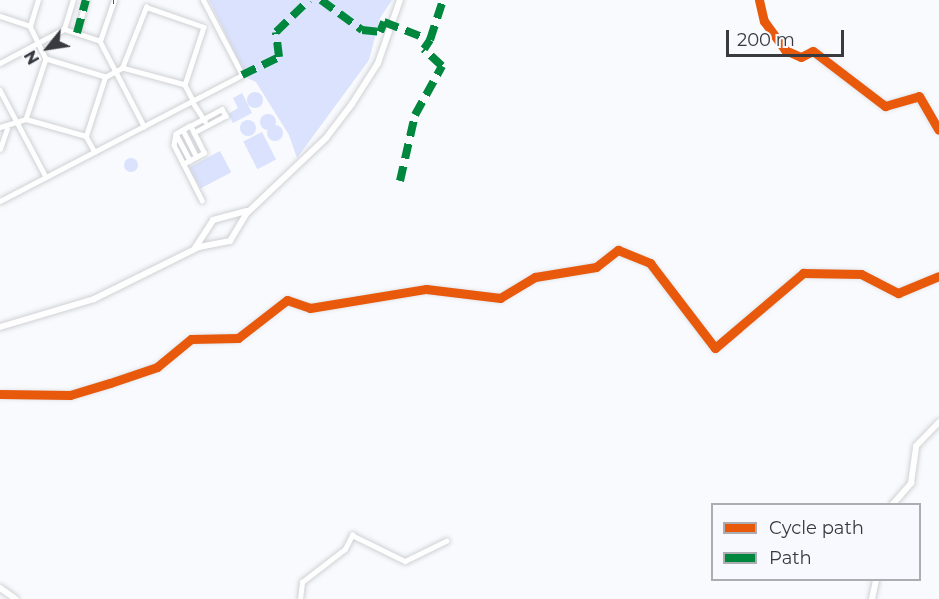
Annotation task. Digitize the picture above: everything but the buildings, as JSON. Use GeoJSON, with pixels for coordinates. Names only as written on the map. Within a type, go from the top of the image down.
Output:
{"type":"FeatureCollection","features":[{"type":"Feature","properties":{"kind":"street"},"geometry":{"type":"LineString","coordinates":[[0,127],[7,129],[26,119],[46,59],[30,26],[38,0]]}},
{"type":"Feature","properties":{"kind":"street"},"geometry":{"type":"LineString","coordinates":[[0,63],[64,29],[73,0]]}},
{"type":"Feature","properties":{"kind":"street"},"geometry":{"type":"LineString","coordinates":[[77,33],[87,0]]}},
{"type":"Feature","properties":{"kind":"street"},"geometry":{"type":"LineString","coordinates":[[114,0],[100,41],[114,72],[144,126]]}},
{"type":"Feature","properties":{"kind":"street"},"geometry":{"type":"LineString","coordinates":[[142,0],[146,7],[204,27]]}},
{"type":"Feature","properties":{"kind":"street"},"geometry":{"type":"LineString","coordinates":[[0,201],[242,75],[203,0]]}},
{"type":"Feature","properties":{"kind":"street"},"geometry":{"type":"LineString","coordinates":[[0,327],[94,299],[191,251],[227,243],[253,207],[326,138],[352,104],[378,63],[400,0]]}},
{"type":"Feature","properties":{"kind":"street"},"geometry":{"type":"LineString","coordinates":[[122,68],[146,7]]}},
{"type":"Feature","properties":{"kind":"street"},"geometry":{"type":"LineString","coordinates":[[0,16],[30,26]]}},
{"type":"Feature","properties":{"kind":"street"},"geometry":{"type":"LineString","coordinates":[[185,85],[204,27],[214,22]]}},
{"type":"Feature","properties":{"kind":"street"},"geometry":{"type":"LineString","coordinates":[[64,29],[100,41]]}},
{"type":"Feature","properties":{"kind":"street"},"geometry":{"type":"LineString","coordinates":[[813,51],[885,106],[919,96],[939,130]]}},
{"type":"Feature","properties":{"kind":"street"},"geometry":{"type":"LineString","coordinates":[[46,59],[105,77]]}},
{"type":"Feature","properties":{"kind":"street"},"geometry":{"type":"LineString","coordinates":[[94,152],[86,136],[105,77],[122,68],[185,85],[208,126]]}},
{"type":"Feature","properties":{"kind":"street"},"geometry":{"type":"LineString","coordinates":[[0,90],[46,177]]}},
{"type":"Feature","properties":{"kind":"street"},"geometry":{"type":"LineString","coordinates":[[194,133],[226,116],[222,108],[176,134],[174,145],[202,200]]}},
{"type":"Feature","properties":{"kind":"street"},"geometry":{"type":"LineString","coordinates":[[26,119],[86,136]]}},
{"type":"Feature","properties":{"kind":"street"},"geometry":{"type":"LineString","coordinates":[[183,164],[204,153],[190,126]]}},
{"type":"Feature","properties":{"kind":"street"},"geometry":{"type":"LineString","coordinates":[[0,149],[7,129]]}},
{"type":"Feature","properties":{"kind":"street"},"geometry":{"type":"LineString","coordinates":[[183,130],[197,157]]}},
{"type":"Feature","properties":{"kind":"street"},"geometry":{"type":"LineString","coordinates":[[176,134],[190,160]]}},
{"type":"Feature","properties":{"kind":"street"},"geometry":{"type":"LineString","coordinates":[[191,251],[215,218],[226,218],[253,207]]}},
{"type":"Feature","properties":{"kind":"street"},"geometry":{"type":"LineString","coordinates":[[226,218],[235,233]]}},
{"type":"Feature","properties":{"kind":"street"},"geometry":{"type":"LineString","coordinates":[[208,228],[217,244]]}},
{"type":"Feature","properties":{"kind":"street"},"geometry":{"type":"LineString","coordinates":[[0,394],[70,395],[110,383],[157,367],[191,339],[238,338],[287,300],[310,308],[426,290],[500,298],[535,277],[596,267],[618,249],[650,263],[716,348],[803,273],[861,274],[880,288],[903,292],[939,276]]}},
{"type":"Feature","properties":{"kind":"street"},"geometry":{"type":"LineString","coordinates":[[894,503],[911,483],[916,446],[939,422]]}},
{"type":"Feature","properties":{"kind":"street"},"geometry":{"type":"LineString","coordinates":[[300,599],[302,582],[345,549],[352,535],[405,561],[446,541]]}},
{"type":"Feature","properties":{"kind":"street"},"geometry":{"type":"LineString","coordinates":[[872,599],[876,581]]}},
{"type":"Feature","properties":{"kind":"street"},"geometry":{"type":"LineString","coordinates":[[0,588],[16,599]]}},
{"type":"Feature","properties":{"kind":"shaded area"},"geometry":{"type":"Polygon","coordinates":[[[209,0],[392,0],[380,18],[369,60],[297,158],[289,135],[256,82],[247,78],[209,0]]]}},
{"type":"Feature","properties":{"kind":"shaded area"},"geometry":{"type":"Polygon","coordinates":[[[252,92],[258,92],[263,100],[261,106],[252,108],[247,103],[247,97],[252,92]]]}},
{"type":"Feature","properties":{"kind":"shaded area"},"geometry":{"type":"Polygon","coordinates":[[[242,93],[252,113],[233,123],[228,114],[238,108],[233,98],[242,93]]]}},
{"type":"Feature","properties":{"kind":"shaded area"},"geometry":{"type":"Polygon","coordinates":[[[268,114],[276,122],[268,130],[260,122],[268,114]]]}},
{"type":"Feature","properties":{"kind":"shaded area"},"geometry":{"type":"Polygon","coordinates":[[[245,120],[251,120],[256,128],[254,134],[245,136],[240,131],[240,125],[245,120]]]}},
{"type":"Feature","properties":{"kind":"shaded area"},"geometry":{"type":"Polygon","coordinates":[[[275,125],[283,133],[275,141],[267,133],[275,125]]]}},
{"type":"Feature","properties":{"kind":"shaded area"},"geometry":{"type":"Polygon","coordinates":[[[262,132],[276,160],[257,169],[243,142],[262,132]]]}},
{"type":"Feature","properties":{"kind":"shaded area"},"geometry":{"type":"Polygon","coordinates":[[[220,151],[231,172],[200,189],[189,167],[220,151]]]}},
{"type":"Feature","properties":{"kind":"shaded area"},"geometry":{"type":"Polygon","coordinates":[[[131,158],[136,160],[138,165],[136,170],[131,172],[126,170],[124,165],[126,160],[131,158]]]}},
{"type":"Feature","properties":{"kind":"marked path"},"geometry":{"type":"LineString","coordinates":[[77,33],[86,0]]}},
{"type":"Feature","properties":{"kind":"marked path"},"geometry":{"type":"LineString","coordinates":[[242,75],[279,57],[276,32],[309,0]]}},
{"type":"Feature","properties":{"kind":"marked path"},"geometry":{"type":"LineString","coordinates":[[321,0],[362,30],[380,32],[384,22],[430,40],[443,0]]}},
{"type":"Feature","properties":{"kind":"marked path"},"geometry":{"type":"LineString","coordinates":[[400,181],[415,115],[442,66],[424,49],[430,40]]}},
{"type":"Feature","properties":{"kind":"cycle path"},"geometry":{"type":"LineString","coordinates":[[759,0],[764,21],[785,50],[801,57],[813,51],[885,106],[919,96],[939,130]]}},
{"type":"Feature","properties":{"kind":"cycle path"},"geometry":{"type":"LineString","coordinates":[[0,394],[70,395],[110,383],[157,367],[191,339],[238,338],[287,300],[310,308],[426,289],[500,298],[535,277],[596,267],[618,250],[650,263],[715,348],[803,273],[861,274],[898,293],[939,276]]}}]}
